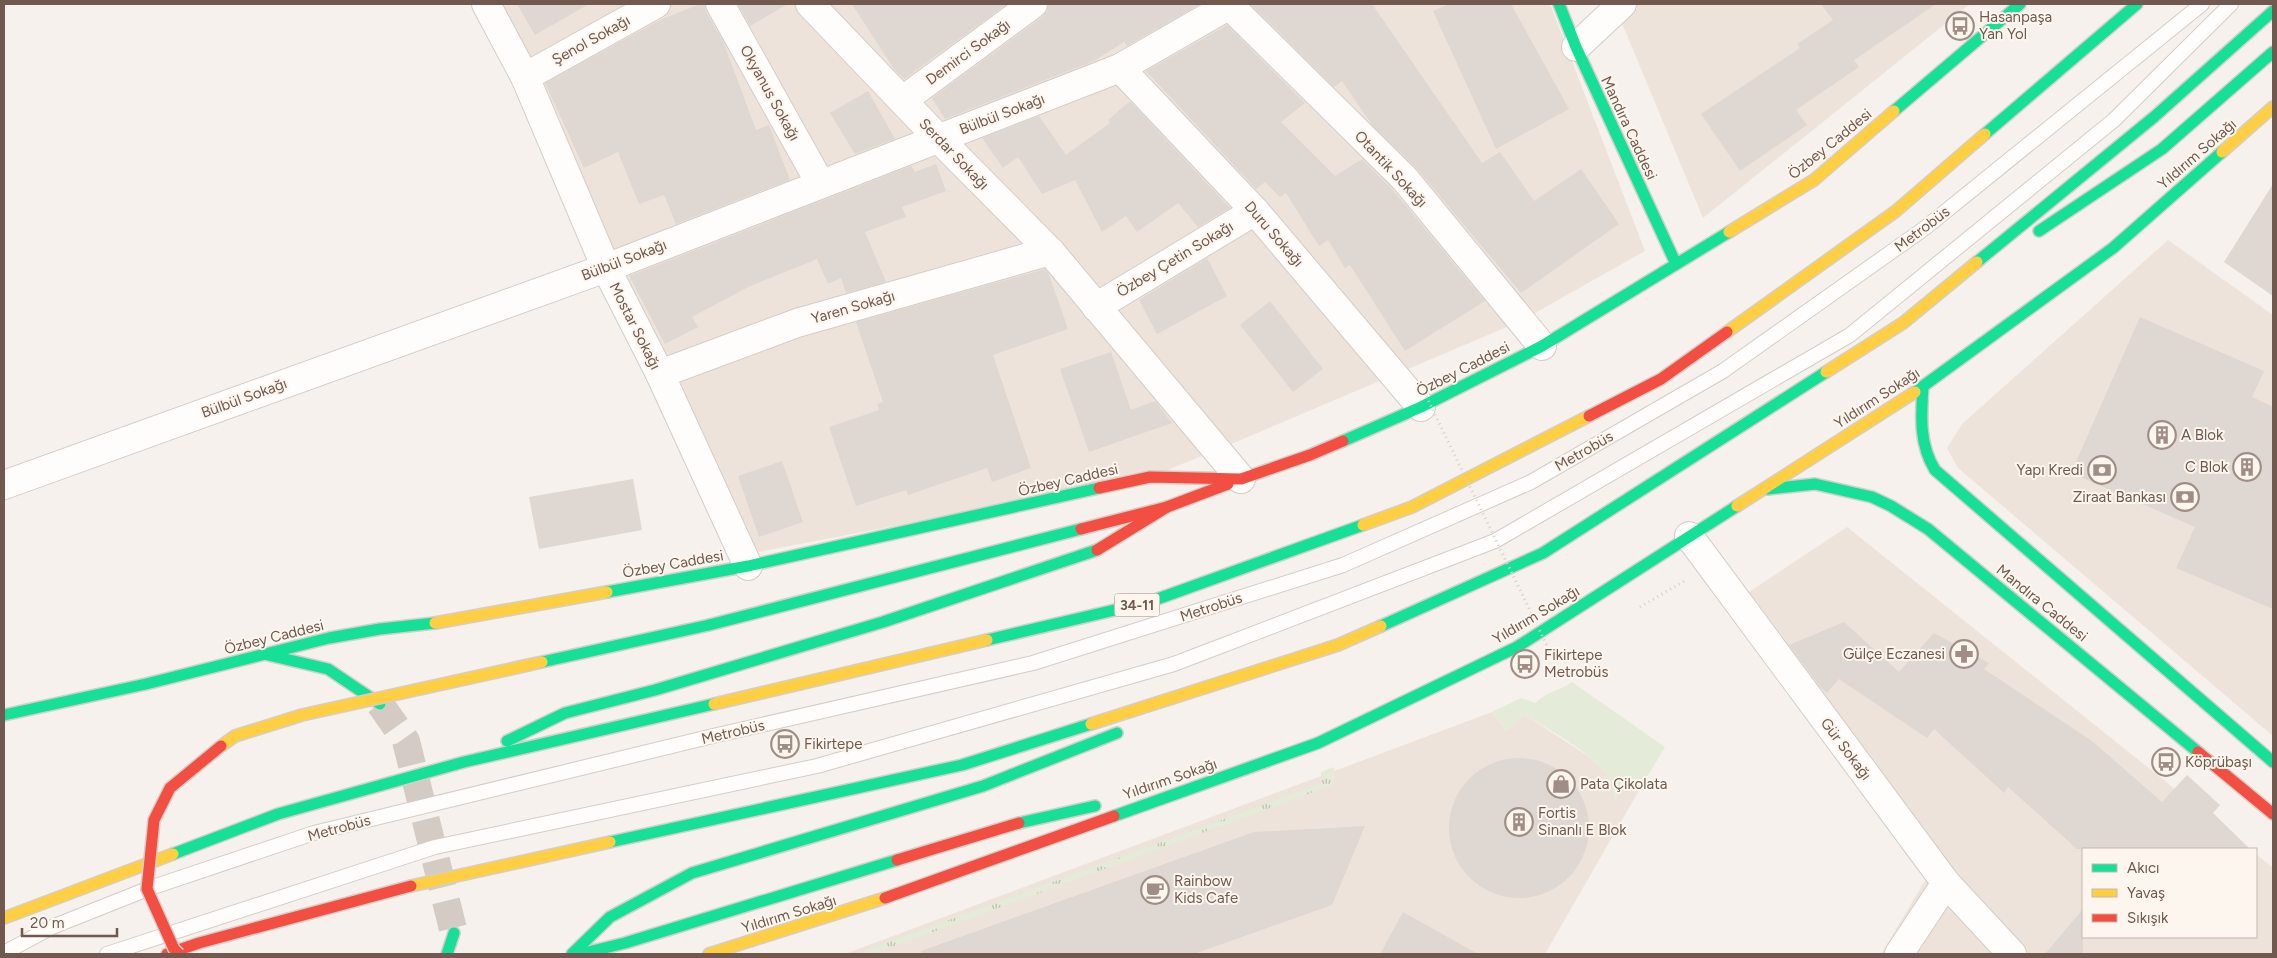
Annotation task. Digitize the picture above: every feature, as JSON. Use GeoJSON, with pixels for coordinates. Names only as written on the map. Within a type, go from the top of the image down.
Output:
{"type":"FeatureCollection","features":[{"type":"Feature","properties":{"kind":"main road","name":"Mandıra Caddesi"},"geometry":{"type":"LineString","coordinates":[[1559,4],[1576,47],[1676,264]]}},
{"type":"Feature","properties":{"kind":"main road","name":"Özbey Caddesi"},"geometry":{"type":"LineString","coordinates":[[4,715],[86,699],[264,654],[401,625],[431,624],[748,566],[1150,477],[1241,479],[1310,455],[1423,400],[1542,346],[1814,180],[2020,4]]}},
{"type":"Feature","properties":{"kind":"main road","name":"34-11"},"geometry":{"type":"LineString","coordinates":[[4,918],[278,814],[464,762],[1149,602],[1412,508],[1661,379],[1896,211],[2137,4]]}},
{"type":"Feature","properties":{"kind":"main road"},"geometry":{"type":"LineString","coordinates":[[1903,323],[2154,117],[2273,11]]}},
{"type":"Feature","properties":{"kind":"main road"},"geometry":{"type":"LineString","coordinates":[[2033,236],[2162,149],[2273,52]]}},
{"type":"Feature","properties":{"kind":"main road","name":"Yıldırım Sokağı"},"geometry":{"type":"LineString","coordinates":[[709,954],[867,904],[1318,743],[1517,647],[1923,387],[2113,248],[2273,107]]}},
{"type":"Feature","properties":{"kind":"main road"},"geometry":{"type":"LineString","coordinates":[[1184,707],[1338,645],[1544,553],[1903,323],[2000,258]]}},
{"type":"Feature","properties":{"kind":"main road","name":"Mandıra Caddesi"},"geometry":{"type":"LineString","coordinates":[[1923,387],[1920,422],[1929,462],[1935,470],[2273,762]]}},
{"type":"Feature","properties":{"kind":"main road"},"geometry":{"type":"LineString","coordinates":[[179,954],[174,949],[147,889],[154,820],[170,788],[200,762],[235,736],[302,715],[709,625],[1167,508],[1241,479]]}},
{"type":"Feature","properties":{"kind":"main road","name":"Mandıra Caddesi"},"geometry":{"type":"LineString","coordinates":[[1761,490],[1814,484],[1872,497],[1891,506],[1928,529],[2273,814]]}},
{"type":"Feature","properties":{"kind":"main road"},"geometry":{"type":"LineString","coordinates":[[464,762],[565,713],[655,690],[883,622],[1100,549],[1167,508]]}},
{"type":"Feature","properties":{"kind":"main road"},"geometry":{"type":"LineString","coordinates":[[167,954],[199,943],[432,881],[962,765],[1338,645]]}},
{"type":"Feature","properties":{"kind":"main road"},"geometry":{"type":"LineString","coordinates":[[264,654],[328,669],[380,704]]}},
{"type":"Feature","properties":{"kind":"main road"},"geometry":{"type":"LineString","coordinates":[[572,954],[610,917],[692,873],[983,786],[1129,728]]}},
{"type":"Feature","properties":{"kind":"main road"},"geometry":{"type":"LineString","coordinates":[[1125,800],[1202,784]]}},
{"type":"Feature","properties":{"kind":"main road"},"geometry":{"type":"LineString","coordinates":[[580,954],[625,943],[1017,823],[1105,804]]}},
{"type":"Feature","properties":{"kind":"main road"},"geometry":{"type":"LineString","coordinates":[[448,954],[454,932]]}},
{"type":"Feature","properties":{"kind":"street","name":"Mostar Sokağı"},"geometry":{"type":"LineString","coordinates":[[486,4],[526,77],[606,268],[660,374],[748,566]]}},
{"type":"Feature","properties":{"kind":"street","name":"Şenol Sokağı"},"geometry":{"type":"LineString","coordinates":[[526,77],[656,4]]}},
{"type":"Feature","properties":{"kind":"street","name":"Okyanus Sokağı"},"geometry":{"type":"LineString","coordinates":[[720,4],[820,183]]}},
{"type":"Feature","properties":{"kind":"street","name":"Serdar Sokağı"},"geometry":{"type":"LineString","coordinates":[[810,4],[939,139],[1050,251],[1241,479]]}},
{"type":"Feature","properties":{"kind":"street","name":"Demirci Sokağı"},"geometry":{"type":"LineString","coordinates":[[902,100],[1032,4]]}},
{"type":"Feature","properties":{"kind":"street","name":"Bülbül Sokağı"},"geometry":{"type":"LineString","coordinates":[[4,485],[606,268],[820,183],[939,139],[1120,68],[1229,4]]}},
{"type":"Feature","properties":{"kind":"street","name":"Otantik Sokağı"},"geometry":{"type":"LineString","coordinates":[[1229,4],[1405,179],[1542,346]]}},
{"type":"Feature","properties":{"kind":"street"},"geometry":{"type":"LineString","coordinates":[[1576,47],[1622,4]]}},
{"type":"Feature","properties":{"kind":"street","name":"Duru Sokağı"},"geometry":{"type":"LineString","coordinates":[[1120,68],[1255,211],[1423,400]]}},
{"type":"Feature","properties":{"kind":"street","name":"Özbey Çetin Sokağı"},"geometry":{"type":"LineString","coordinates":[[1096,307],[1255,211]]}},
{"type":"Feature","properties":{"kind":"street","name":"Yaren Sokağı"},"geometry":{"type":"LineString","coordinates":[[660,374],[796,322],[1050,251]]}},
{"type":"Feature","properties":{"kind":"street","name":"Gür Sokağı"},"geometry":{"type":"LineString","coordinates":[[1689,536],[1709,566],[1946,883],[2012,954]]}},
{"type":"Feature","properties":{"kind":"street"},"geometry":{"type":"LineString","coordinates":[[1899,954],[1946,883]]}},
{"type":"Feature","properties":{"kind":"lane","name":"Metrobüs"},"geometry":{"type":"LineString","coordinates":[[4,953],[52,927],[150,888],[314,834],[713,736],[1033,663],[1344,565],[1531,482],[1723,371],[1925,228],[2202,4]]}},
{"type":"Feature","properties":{"kind":"lane"},"geometry":{"type":"LineString","coordinates":[[107,954],[436,847],[817,766],[1174,664],[1495,541],[1850,335],[2114,120],[2231,4]]}},
{"type":"Feature","properties":{"kind":"path"},"geometry":{"type":"LineString","coordinates":[[1423,400],[1552,656]]}},
{"type":"Feature","properties":{"kind":"path"},"geometry":{"type":"LineString","coordinates":[[1634,610],[1709,566]]}},
{"type":"Feature","properties":{"kind":"shaded area"},"geometry":{"type":"Polygon","coordinates":[[[486,4],[1550,4],[1645,251],[1521,321],[1150,477],[753,553],[486,4]]]}},
{"type":"Feature","properties":{"kind":"shaded area"},"geometry":{"type":"Polygon","coordinates":[[[1614,4],[1970,4],[1703,218],[1614,4]]]}},
{"type":"Feature","properties":{"kind":"shaded area"},"geometry":{"type":"Polygon","coordinates":[[[2168,240],[2273,315],[2273,736],[1958,468],[1947,448],[1962,424],[2168,240]]]}},
{"type":"Feature","properties":{"kind":"shaded area"},"geometry":{"type":"Polygon","coordinates":[[[1847,527],[2249,848],[2082,848],[2082,938],[2257,938],[2257,855],[2273,868],[2273,954],[1881,954],[1941,854],[1725,608],[1847,527]]]}},
{"type":"Feature","properties":{"kind":"shaded area"},"geometry":{"type":"Polygon","coordinates":[[[1492,712],[1506,730],[1525,715],[1588,756],[1605,771],[1613,784],[1615,800],[1628,779],[1641,787],[1545,954],[845,954],[1492,712]]]}},
{"type":"Feature","properties":{"kind":"green space"},"geometry":{"type":"Polygon","coordinates":[[[1572,682],[1665,747],[1641,787],[1628,780],[1615,801],[1612,784],[1604,772],[1573,744],[1525,715],[1507,731],[1492,712],[1521,698],[1536,703],[1549,693],[1572,682]]]}},
{"type":"Feature","properties":{"kind":"green space"},"geometry":{"type":"Polygon","coordinates":[[[1334,767],[1335,784],[873,954],[857,954],[1322,783],[1321,772],[1334,767]]]}},
{"type":"Feature","properties":{"kind":"building"},"geometry":{"type":"Polygon","coordinates":[[[517,4],[589,4],[535,35],[517,4]]]}},
{"type":"Feature","properties":{"kind":"building"},"geometry":{"type":"Polygon","coordinates":[[[704,4],[706,12],[723,41],[756,130],[769,125],[790,180],[676,224],[664,195],[639,204],[618,152],[584,168],[545,83],[660,20],[704,4]]]}},
{"type":"Feature","properties":{"kind":"building"},"geometry":{"type":"Polygon","coordinates":[[[738,4],[788,4],[750,26],[738,4]]]}},
{"type":"Feature","properties":{"kind":"building"},"geometry":{"type":"Polygon","coordinates":[[[852,4],[1007,4],[904,79],[894,69],[852,4]]]}},
{"type":"Feature","properties":{"kind":"building"},"geometry":{"type":"Polygon","coordinates":[[[1048,4],[1200,4],[1127,46],[1124,42],[1094,61],[945,119],[932,98],[1042,17],[1047,11],[1048,4]]]}},
{"type":"Feature","properties":{"kind":"building"},"geometry":{"type":"Polygon","coordinates":[[[1250,4],[1372,4],[1482,163],[1500,152],[1534,201],[1581,169],[1619,224],[1521,293],[1417,169],[1372,125],[1342,81],[1334,87],[1250,4]]]}},
{"type":"Feature","properties":{"kind":"building"},"geometry":{"type":"Polygon","coordinates":[[[1449,4],[1511,4],[1569,109],[1496,149],[1433,11],[1449,4]]]}},
{"type":"Feature","properties":{"kind":"building"},"geometry":{"type":"Polygon","coordinates":[[[1821,4],[1936,4],[1854,60],[1859,67],[1796,110],[1807,125],[1740,171],[1701,114],[1800,48],[1797,44],[1833,20],[1821,4]]]}},
{"type":"Feature","properties":{"kind":"building"},"geometry":{"type":"Polygon","coordinates":[[[1227,25],[1305,103],[1281,122],[1335,176],[1362,159],[1393,190],[1485,301],[1405,351],[1350,265],[1345,268],[1328,240],[1319,246],[1286,193],[1280,197],[1265,182],[1256,189],[1146,71],[1227,25]]]}},
{"type":"Feature","properties":{"kind":"building"},"geometry":{"type":"Polygon","coordinates":[[[868,91],[895,139],[855,154],[830,113],[868,91]]]}},
{"type":"Feature","properties":{"kind":"building"},"geometry":{"type":"Polygon","coordinates":[[[1130,101],[1230,208],[1198,227],[1178,203],[1137,232],[1126,216],[1102,232],[1075,180],[1042,194],[1018,157],[1003,168],[982,138],[1039,116],[1066,155],[1110,123],[1108,120],[1130,101]]]}},
{"type":"Feature","properties":{"kind":"building"},"geometry":{"type":"Polygon","coordinates":[[[936,164],[946,191],[902,207],[906,217],[865,232],[886,282],[846,293],[841,278],[828,284],[817,259],[748,287],[692,317],[698,327],[665,344],[629,276],[911,166],[915,172],[936,164]]]}},
{"type":"Feature","properties":{"kind":"building"},"geometry":{"type":"Polygon","coordinates":[[[2273,184],[2273,296],[2224,262],[2273,184]]]}},
{"type":"Feature","properties":{"kind":"building"},"geometry":{"type":"Polygon","coordinates":[[[1207,258],[1227,296],[1157,334],[1139,300],[1207,258]]]}},
{"type":"Feature","properties":{"kind":"building"},"geometry":{"type":"Polygon","coordinates":[[[1045,269],[1049,275],[1068,329],[993,355],[1031,468],[992,482],[987,468],[908,495],[906,490],[856,506],[829,427],[879,410],[877,404],[883,402],[856,322],[1045,269]]]}},
{"type":"Feature","properties":{"kind":"building"},"geometry":{"type":"Polygon","coordinates":[[[1270,301],[1323,369],[1293,392],[1240,325],[1270,301]]]}},
{"type":"Feature","properties":{"kind":"building","name":"A Blok"},"geometry":{"type":"Polygon","coordinates":[[[2140,317],[2264,371],[2252,397],[2273,407],[2273,609],[2176,568],[2195,527],[2071,473],[2140,317]]]}},
{"type":"Feature","properties":{"kind":"building"},"geometry":{"type":"Polygon","coordinates":[[[1111,352],[1131,410],[1155,401],[1172,423],[1089,452],[1060,369],[1111,352]]]}},
{"type":"Feature","properties":{"kind":"building"},"geometry":{"type":"Polygon","coordinates":[[[782,461],[803,522],[759,537],[738,476],[782,461]]]}},
{"type":"Feature","properties":{"kind":"building"},"geometry":{"type":"Polygon","coordinates":[[[633,479],[642,530],[539,549],[529,497],[633,479]]]}},
{"type":"Feature","properties":{"kind":"building"},"geometry":{"type":"Polygon","coordinates":[[[1844,622],[1899,672],[1934,633],[1989,663],[1984,669],[2092,741],[2162,802],[2187,775],[2220,805],[2213,813],[2249,848],[2077,849],[2008,787],[2004,793],[1934,729],[1927,738],[1839,679],[1827,693],[1821,688],[1789,645],[1844,622]]]}},
{"type":"Feature","properties":{"kind":"building","name":"Fortis Sinanlı E Blok"},"geometry":{"type":"Polygon","coordinates":[[[1519,758],[1533,759],[1546,763],[1558,769],[1569,778],[1578,789],[1584,801],[1588,814],[1588,842],[1584,855],[1578,867],[1569,878],[1558,887],[1546,893],[1533,897],[1519,898],[1505,897],[1492,893],[1480,887],[1469,878],[1460,867],[1454,855],[1450,842],[1449,828],[1450,814],[1454,801],[1460,789],[1469,778],[1480,769],[1492,763],[1505,759],[1519,758]]]}},
{"type":"Feature","properties":{"kind":"building"},"geometry":{"type":"Polygon","coordinates":[[[1365,826],[1332,905],[1194,954],[922,954],[921,951],[1254,832],[1365,826]]]}},
{"type":"Feature","properties":{"kind":"building"},"geometry":{"type":"Polygon","coordinates":[[[2082,910],[2083,954],[2045,954],[2082,910]]]}},
{"type":"Feature","properties":{"kind":"building"},"geometry":{"type":"Polygon","coordinates":[[[1403,912],[1478,954],[1380,954],[1403,912]]]}},
{"type":"Feature","properties":{"kind":"tunnel"},"geometry":{"type":"LineString","coordinates":[[380,704],[406,741],[454,933]]}},
{"type":"Feature","properties":{"kind":"traffic: fast"},"geometry":{"type":"LineString","coordinates":[[1559,4],[1576,47],[1676,264]]}},
{"type":"Feature","properties":{"kind":"traffic: fast"},"geometry":{"type":"LineString","coordinates":[[1894,111],[2020,4]]}},
{"type":"Feature","properties":{"kind":"traffic: fast"},"geometry":{"type":"LineString","coordinates":[[1985,134],[2137,4]]}},
{"type":"Feature","properties":{"kind":"traffic: fast"},"geometry":{"type":"LineString","coordinates":[[1977,262],[2154,117],[2273,11]]}},
{"type":"Feature","properties":{"kind":"traffic: fast"},"geometry":{"type":"LineString","coordinates":[[2039,231],[2162,149],[2273,52]]}},
{"type":"Feature","properties":{"kind":"traffic: fast"},"geometry":{"type":"LineString","coordinates":[[1915,392],[2113,248],[2222,152]]}},
{"type":"Feature","properties":{"kind":"traffic: fast"},"geometry":{"type":"LineString","coordinates":[[1343,441],[1421,407],[1542,346],[1729,232]]}},
{"type":"Feature","properties":{"kind":"traffic: fast"},"geometry":{"type":"LineString","coordinates":[[1381,626],[1543,553],[1826,372]]}},
{"type":"Feature","properties":{"kind":"traffic: fast"},"geometry":{"type":"LineString","coordinates":[[1923,387],[1922,430],[1926,450],[1935,470],[2273,762]]}},
{"type":"Feature","properties":{"kind":"traffic: fast"},"geometry":{"type":"LineString","coordinates":[[1768,489],[1815,484],[1872,497],[1891,506],[1928,529],[2198,752]]}},
{"type":"Feature","properties":{"kind":"traffic: fast"},"geometry":{"type":"LineString","coordinates":[[607,592],[748,566],[1099,488]]}},
{"type":"Feature","properties":{"kind":"traffic: fast"},"geometry":{"type":"LineString","coordinates":[[1114,816],[1318,743],[1517,647],[1737,506]]}},
{"type":"Feature","properties":{"kind":"traffic: fast"},"geometry":{"type":"LineString","coordinates":[[987,640],[1149,602],[1363,525]]}},
{"type":"Feature","properties":{"kind":"traffic: fast"},"geometry":{"type":"LineString","coordinates":[[709,625],[1081,529]]}},
{"type":"Feature","properties":{"kind":"traffic: fast"},"geometry":{"type":"LineString","coordinates":[[507,741],[565,713],[655,690],[883,622],[1097,550]]}},
{"type":"Feature","properties":{"kind":"traffic: fast"},"geometry":{"type":"LineString","coordinates":[[4,715],[146,684],[329,638],[380,629],[435,623]]}},
{"type":"Feature","properties":{"kind":"traffic: fast"},"geometry":{"type":"LineString","coordinates":[[542,662],[709,625]]}},
{"type":"Feature","properties":{"kind":"traffic: fast"},"geometry":{"type":"LineString","coordinates":[[268,655],[328,669],[380,704]]}},
{"type":"Feature","properties":{"kind":"traffic: fast"},"geometry":{"type":"LineString","coordinates":[[173,854],[278,814],[464,762],[714,704]]}},
{"type":"Feature","properties":{"kind":"traffic: fast"},"geometry":{"type":"LineString","coordinates":[[610,842],[962,765],[1091,724]]}},
{"type":"Feature","properties":{"kind":"traffic: fast"},"geometry":{"type":"LineString","coordinates":[[572,954],[610,917],[692,873],[983,786],[1117,733]]}},
{"type":"Feature","properties":{"kind":"traffic: fast"},"geometry":{"type":"LineString","coordinates":[[1019,823],[1095,806]]}},
{"type":"Feature","properties":{"kind":"traffic: fast"},"geometry":{"type":"LineString","coordinates":[[580,954],[625,943],[897,860]]}},
{"type":"Feature","properties":{"kind":"traffic: fast"},"geometry":{"type":"LineString","coordinates":[[447,954],[454,933]]}},
{"type":"Feature","properties":{"kind":"traffic: slow"},"geometry":{"type":"LineString","coordinates":[[2222,152],[2273,107]]}},
{"type":"Feature","properties":{"kind":"traffic: slow"},"geometry":{"type":"LineString","coordinates":[[1729,232],[1814,180],[1894,111]]}},
{"type":"Feature","properties":{"kind":"traffic: slow"},"geometry":{"type":"LineString","coordinates":[[1727,332],[1896,211],[1985,134]]}},
{"type":"Feature","properties":{"kind":"traffic: slow"},"geometry":{"type":"LineString","coordinates":[[1826,372],[1903,323],[1977,262]]}},
{"type":"Feature","properties":{"kind":"traffic: slow"},"geometry":{"type":"LineString","coordinates":[[1737,506],[1915,392]]}},
{"type":"Feature","properties":{"kind":"traffic: slow"},"geometry":{"type":"LineString","coordinates":[[1363,525],[1412,507],[1589,416]]}},
{"type":"Feature","properties":{"kind":"traffic: slow"},"geometry":{"type":"LineString","coordinates":[[435,623],[607,592]]}},
{"type":"Feature","properties":{"kind":"traffic: slow"},"geometry":{"type":"LineString","coordinates":[[1091,724],[1338,645],[1381,626]]}},
{"type":"Feature","properties":{"kind":"traffic: slow"},"geometry":{"type":"LineString","coordinates":[[714,704],[987,640]]}},
{"type":"Feature","properties":{"kind":"traffic: slow"},"geometry":{"type":"LineString","coordinates":[[221,746],[235,736],[302,715],[542,662]]}},
{"type":"Feature","properties":{"kind":"traffic: slow"},"geometry":{"type":"LineString","coordinates":[[411,886],[610,842]]}},
{"type":"Feature","properties":{"kind":"traffic: slow"},"geometry":{"type":"LineString","coordinates":[[4,918],[173,854]]}},
{"type":"Feature","properties":{"kind":"traffic: slow"},"geometry":{"type":"LineString","coordinates":[[709,954],[885,898]]}},
{"type":"Feature","properties":{"kind":"traffic: jam"},"geometry":{"type":"LineString","coordinates":[[1589,416],[1661,379],[1727,332]]}},
{"type":"Feature","properties":{"kind":"traffic: jam"},"geometry":{"type":"LineString","coordinates":[[1099,488],[1150,477],[1241,479],[1310,455],[1343,441]]}},
{"type":"Feature","properties":{"kind":"traffic: jam"},"geometry":{"type":"LineString","coordinates":[[1081,529],[1167,507],[1228,484]]}},
{"type":"Feature","properties":{"kind":"traffic: jam"},"geometry":{"type":"LineString","coordinates":[[1097,550],[1167,507]]}},
{"type":"Feature","properties":{"kind":"traffic: jam"},"geometry":{"type":"LineString","coordinates":[[179,954],[174,949],[147,889],[154,820],[170,788],[221,746]]}},
{"type":"Feature","properties":{"kind":"traffic: jam"},"geometry":{"type":"LineString","coordinates":[[2198,752],[2273,814]]}},
{"type":"Feature","properties":{"kind":"traffic: jam"},"geometry":{"type":"LineString","coordinates":[[885,898],[1114,816]]}},
{"type":"Feature","properties":{"kind":"traffic: jam"},"geometry":{"type":"LineString","coordinates":[[897,860],[1019,823]]}},
{"type":"Feature","properties":{"kind":"traffic: jam"},"geometry":{"type":"LineString","coordinates":[[167,954],[199,943],[411,886]]}},
{"type":"Feature","properties":{"kind":"place","name":"Hasanpaşa Yan Yol"},"geometry":{"type":"Point","coordinates":[1960,26]}},
{"type":"Feature","properties":{"kind":"place","name":"A Blok"},"geometry":{"type":"Point","coordinates":[2162,435]}},
{"type":"Feature","properties":{"kind":"place","name":"C Blok"},"geometry":{"type":"Point","coordinates":[2247,467]}},
{"type":"Feature","properties":{"kind":"place","name":"Yapı Kredi"},"geometry":{"type":"Point","coordinates":[2102,470]}},
{"type":"Feature","properties":{"kind":"place","name":"Ziraat Bankası"},"geometry":{"type":"Point","coordinates":[2185,497]}},
{"type":"Feature","properties":{"kind":"place","name":"Gülçe Eczanesi"},"geometry":{"type":"Point","coordinates":[1964,654]}},
{"type":"Feature","properties":{"kind":"place","name":"Fikirtepe Metrobüs"},"geometry":{"type":"Point","coordinates":[1525,664]}},
{"type":"Feature","properties":{"kind":"place","name":"Fikirtepe"},"geometry":{"type":"Point","coordinates":[785,744]}},
{"type":"Feature","properties":{"kind":"place","name":"Köprübaşı"},"geometry":{"type":"Point","coordinates":[2166,762]}},
{"type":"Feature","properties":{"kind":"place","name":"Pata Çikolata"},"geometry":{"type":"Point","coordinates":[1561,784]}},
{"type":"Feature","properties":{"kind":"place","name":"Fortis Sinanlı E Blok"},"geometry":{"type":"Point","coordinates":[1519,822]}},
{"type":"Feature","properties":{"kind":"place","name":"Rainbow Kids Cafe"},"geometry":{"type":"Point","coordinates":[1155,890]}}]}
